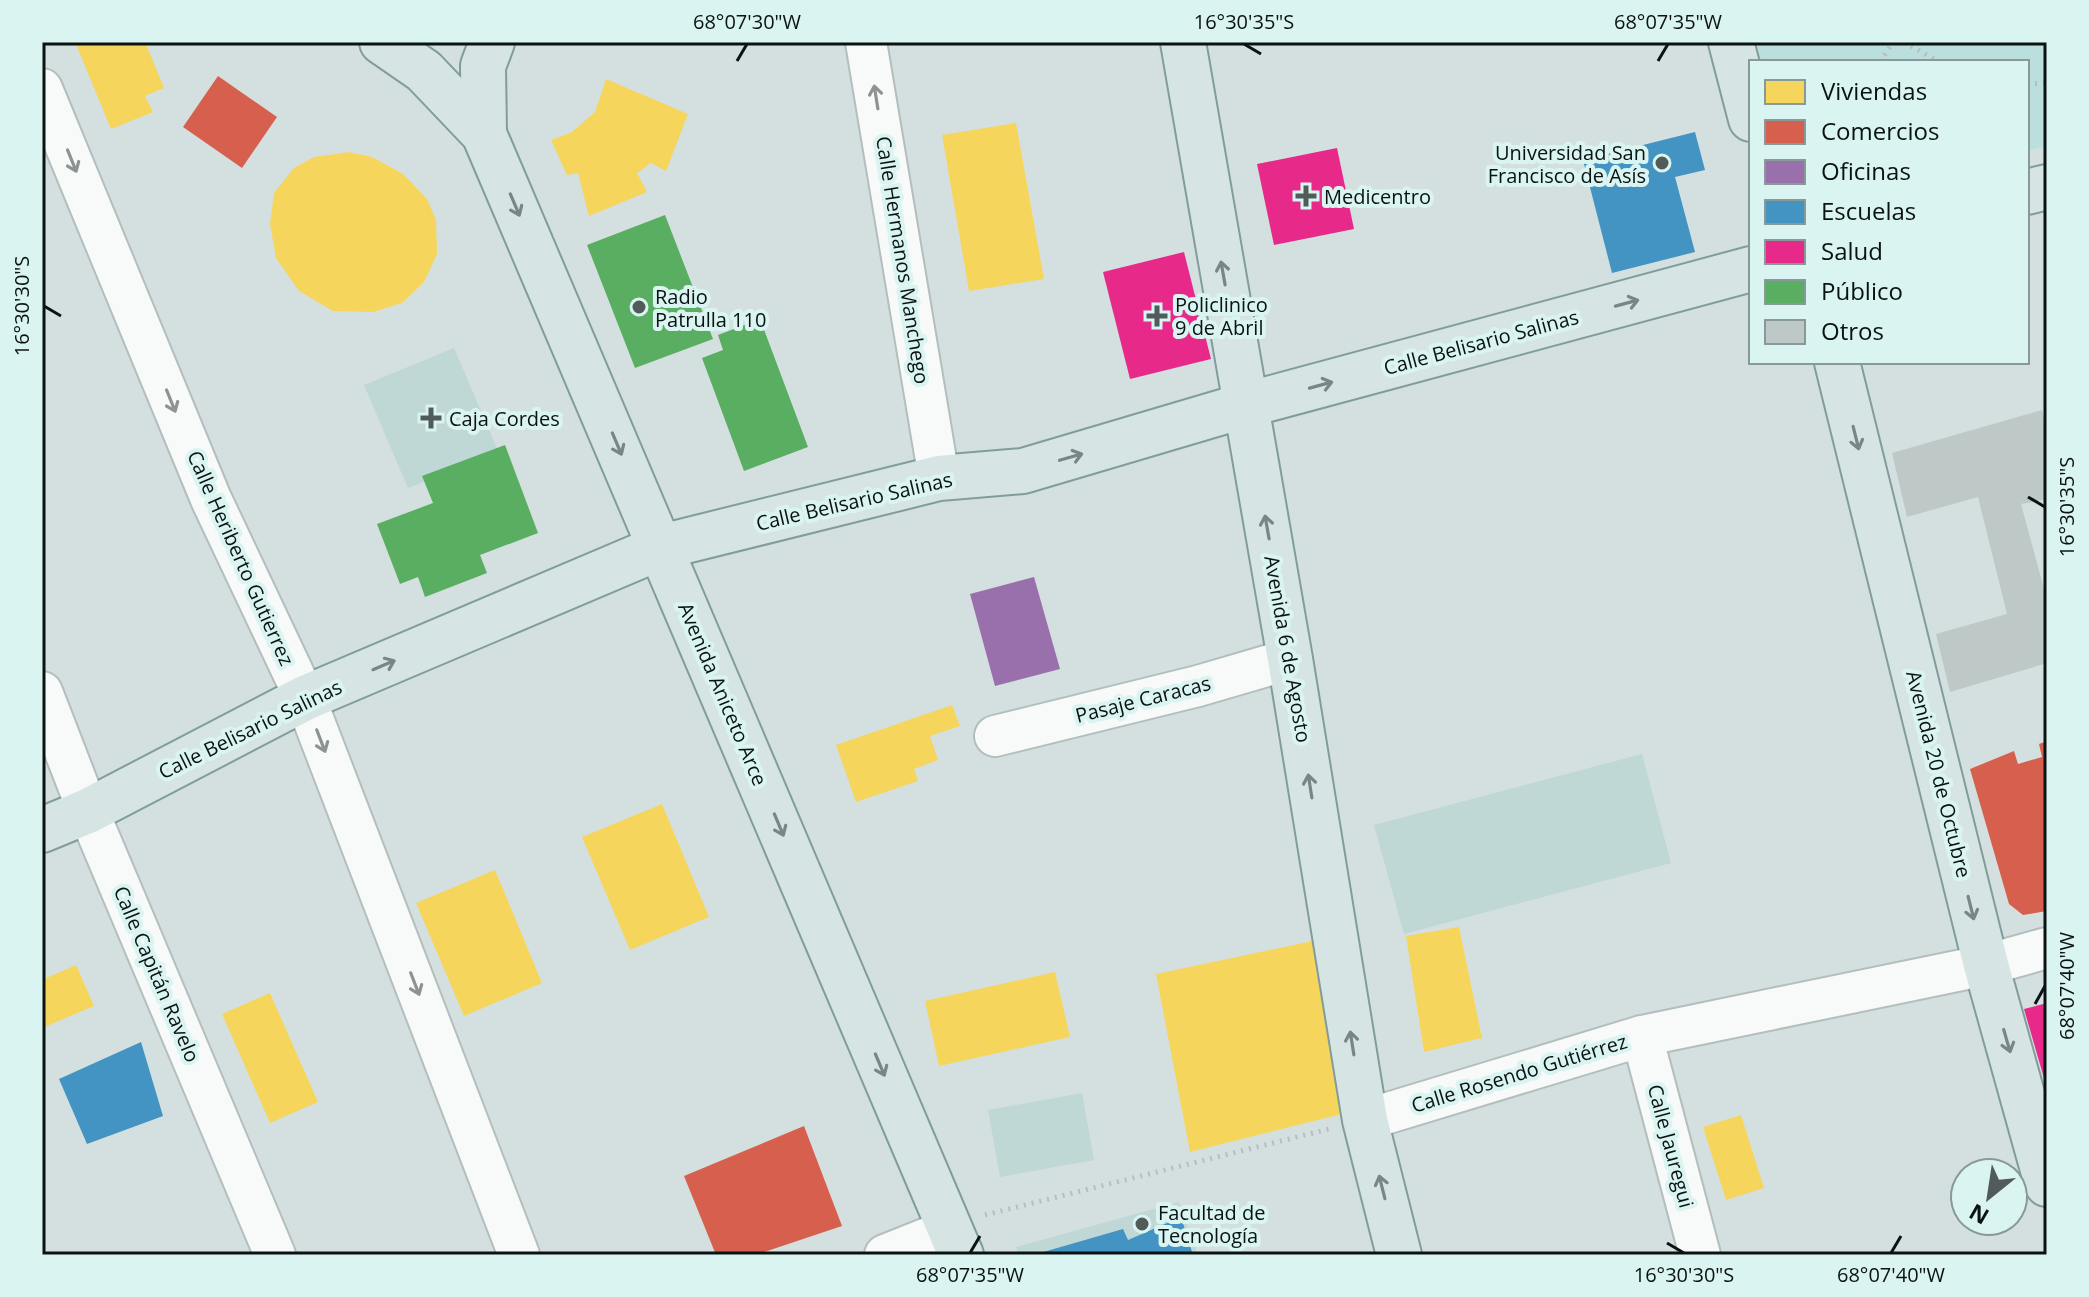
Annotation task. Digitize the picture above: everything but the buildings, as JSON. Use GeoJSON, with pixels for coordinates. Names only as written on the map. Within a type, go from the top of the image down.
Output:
{"type":"FeatureCollection","features":[{"type":"Feature","properties":{"kind":"main road","name":"Avenida Aniceto Arce"},"geometry":{"type":"LineString","coordinates":[[382,42],[424,71],[484,134],[955,1242]]}},
{"type":"Feature","properties":{"kind":"main road","name":"Avenida Aniceto Arce"},"geometry":{"type":"LineString","coordinates":[[484,134],[483,66],[492,42]]}},
{"type":"Feature","properties":{"kind":"main road","name":"Avenida 6 de Agosto"},"geometry":{"type":"LineString","coordinates":[[1183,42],[1290,659],[1365,1120],[1399,1255]]}},
{"type":"Feature","properties":{"kind":"main road"},"geometry":{"type":"LineString","coordinates":[[1731,42],[1749,111]]}},
{"type":"Feature","properties":{"kind":"main road","name":"Calle Belisario Salinas"},"geometry":{"type":"LineString","coordinates":[[42,830],[88,811],[305,698],[661,547],[939,478],[1023,471],[1246,405],[1749,270]]}},
{"type":"Feature","properties":{"kind":"main road","name":"Avenida 20 de Octubre"},"geometry":{"type":"LineString","coordinates":[[1837,364],[1986,965],[2047,1184]]}},
{"type":"Feature","properties":{"kind":"main road"},"geometry":{"type":"LineString","coordinates":[[939,478],[1019,450]]}},
{"type":"Feature","properties":{"kind":"street","name":"Calle Hermanos Manchego"},"geometry":{"type":"LineString","coordinates":[[866,42],[939,478]]}},
{"type":"Feature","properties":{"kind":"street","name":"Calle Heriberto Gutierrez"},"geometry":{"type":"LineString","coordinates":[[42,89],[211,499],[305,698],[519,1255]]}},
{"type":"Feature","properties":{"kind":"street","name":"Pasaje Caracas"},"geometry":{"type":"LineString","coordinates":[[995,736],[1198,686],[1290,659]]}},
{"type":"Feature","properties":{"kind":"street","name":"Calle Capitán Ravelo"},"geometry":{"type":"LineString","coordinates":[[42,692],[88,811],[275,1255]]}},
{"type":"Feature","properties":{"kind":"street","name":"Calle Rosendo Gutiérrez"},"geometry":{"type":"LineString","coordinates":[[1365,1120],[1642,1036],[1986,965],[2047,948]]}},
{"type":"Feature","properties":{"kind":"street","name":"Calle Jauregui"},"geometry":{"type":"LineString","coordinates":[[1642,1036],[1700,1255]]}},
{"type":"Feature","properties":{"kind":"street"},"geometry":{"type":"LineString","coordinates":[[885,1255],[955,1242]]}},
{"type":"Feature","properties":{"kind":"path"},"geometry":{"type":"LineString","coordinates":[[1881,60],[1893,42]]}},
{"type":"Feature","properties":{"kind":"path"},"geometry":{"type":"LineString","coordinates":[[1908,43],[1936,60]]}},
{"type":"Feature","properties":{"kind":"path"},"geometry":{"type":"LineString","coordinates":[[993,1211],[1365,1120]]}},
{"type":"Feature","properties":{"kind":"shaded area"},"geometry":{"type":"Polygon","coordinates":[[[1750,42],[2047,42],[2047,146],[2029,150],[2029,60],[1755,60],[1750,42]]]}},
{"type":"Feature","properties":{"kind":"shaded area","name":"Caja Cordes"},"geometry":{"type":"Polygon","coordinates":[[[454,348],[498,451],[408,488],[364,385],[454,348]]]}},
{"type":"Feature","properties":{"kind":"shaded area"},"geometry":{"type":"Polygon","coordinates":[[[1642,754],[1671,863],[1404,934],[1374,825],[1642,754]]]}},
{"type":"Feature","properties":{"kind":"shaded area"},"geometry":{"type":"Polygon","coordinates":[[[1082,1093],[1094,1160],[1000,1177],[988,1110],[1082,1093]]]}},
{"type":"Feature","properties":{"kind":"shaded area","name":"Facultad de Tecnología"},"geometry":{"type":"Polygon","coordinates":[[[1179,1202],[1198,1255],[1019,1255],[1016,1247],[1179,1202]]]}},
{"type":"Feature","properties":{"kind":"place","name":"Universidad San Francisco de Asís"},"geometry":{"type":"Point","coordinates":[1662,163]}},
{"type":"Feature","properties":{"kind":"place","name":"Medicentro"},"geometry":{"type":"Point","coordinates":[1306,196]}},
{"type":"Feature","properties":{"kind":"place","name":"Radio Patrulla 110"},"geometry":{"type":"Point","coordinates":[639,307]}},
{"type":"Feature","properties":{"kind":"place","name":"Policlinico 9 de Abril"},"geometry":{"type":"Point","coordinates":[1157,316]}},
{"type":"Feature","properties":{"kind":"place","name":"Caja Cordes"},"geometry":{"type":"Point","coordinates":[431,418]}},
{"type":"Feature","properties":{"kind":"place","name":"Facultad de Tecnología"},"geometry":{"type":"Point","coordinates":[1142,1224]}}]}
